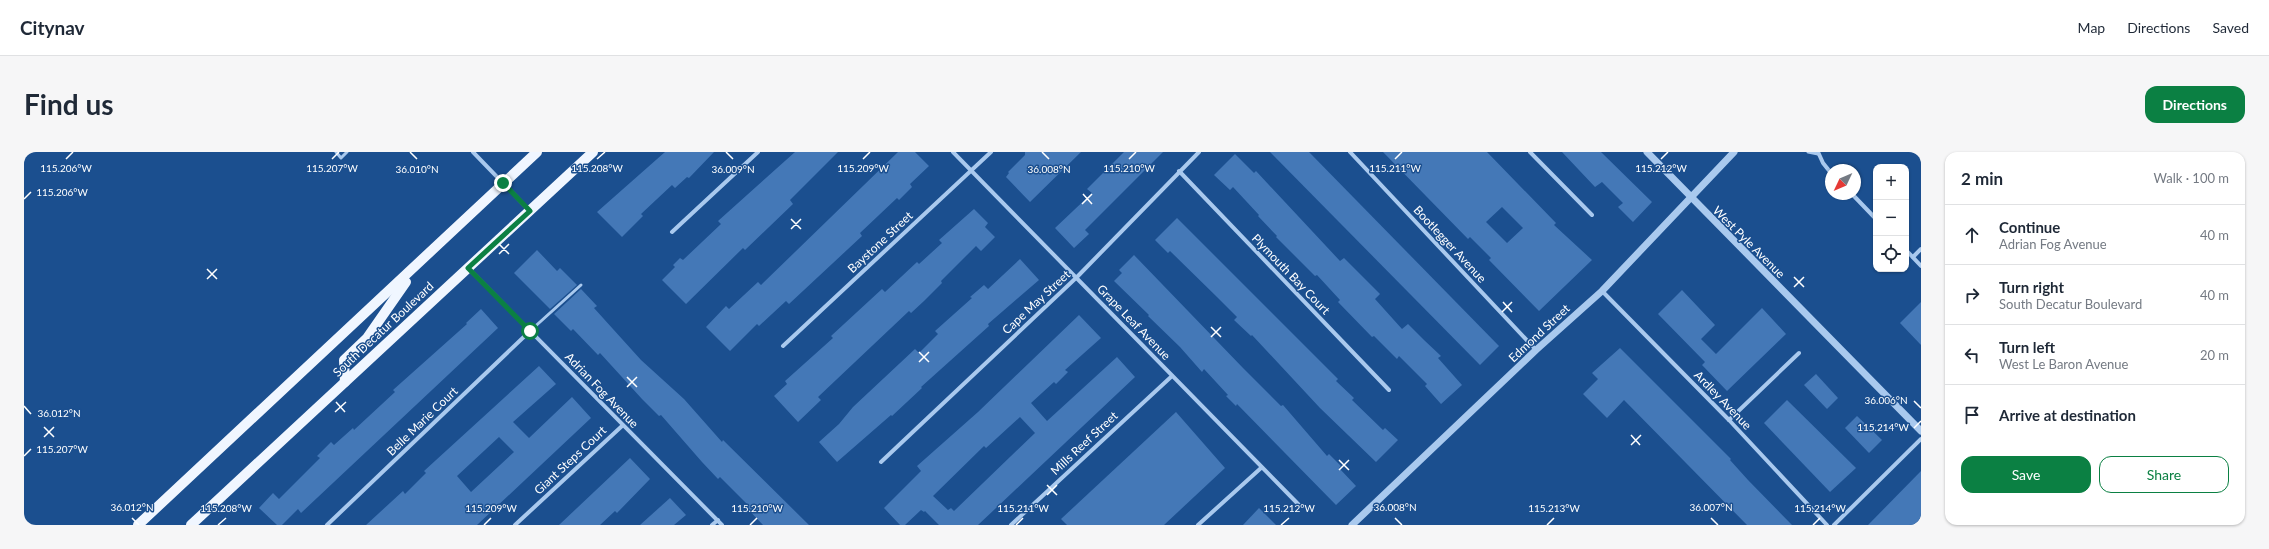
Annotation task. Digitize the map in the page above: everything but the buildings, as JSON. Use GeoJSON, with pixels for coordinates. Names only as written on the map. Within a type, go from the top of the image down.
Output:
{"type":"FeatureCollection","features":[{"type":"Feature","properties":{"kind":"main road","name":"South Decatur Boulevard"},"geometry":{"type":"LineString","coordinates":[[138,525],[537,152]]}},
{"type":"Feature","properties":{"kind":"main road","name":"South Decatur Boulevard"},"geometry":{"type":"LineString","coordinates":[[191,525],[593,152]]}},
{"type":"Feature","properties":{"kind":"main road"},"geometry":{"type":"LineString","coordinates":[[345,382],[344,360],[367,338],[417,265]]}},
{"type":"Feature","properties":{"kind":"street"},"geometry":{"type":"LineString","coordinates":[[473,152],[530,211]]}},
{"type":"Feature","properties":{"kind":"street"},"geometry":{"type":"LineString","coordinates":[[672,232],[758,152]]}},
{"type":"Feature","properties":{"kind":"street","name":"Grape Leaf Avenue"},"geometry":{"type":"LineString","coordinates":[[953,152],[1077,277],[1261,468],[1300,506]]}},
{"type":"Feature","properties":{"kind":"street","name":"Baystone Street"},"geometry":{"type":"LineString","coordinates":[[783,346],[990,152]]}},
{"type":"Feature","properties":{"kind":"street","name":"Cape May Street"},"geometry":{"type":"LineString","coordinates":[[881,462],[1077,277],[1199,152]]}},
{"type":"Feature","properties":{"kind":"street","name":"Bootlegger Avenue"},"geometry":{"type":"LineString","coordinates":[[1350,152],[1536,350]]}},
{"type":"Feature","properties":{"kind":"street"},"geometry":{"type":"LineString","coordinates":[[1530,152],[1592,215]]}},
{"type":"Feature","properties":{"kind":"street","name":"West Pyle Avenue"},"geometry":{"type":"LineString","coordinates":[[1646,152],[1921,431]]}},
{"type":"Feature","properties":{"kind":"street","name":"Edmond Street"},"geometry":{"type":"LineString","coordinates":[[1352,525],[1536,350],[1602,291],[1734,152]]}},
{"type":"Feature","properties":{"kind":"street"},"geometry":{"type":"LineString","coordinates":[[1818,153],[1825,164]]}},
{"type":"Feature","properties":{"kind":"street","name":"Plymouth Bay Court"},"geometry":{"type":"LineString","coordinates":[[1179,171],[1389,390]]}},
{"type":"Feature","properties":{"kind":"street"},"geometry":{"type":"LineString","coordinates":[[1858,200],[1873,216]]}},
{"type":"Feature","properties":{"kind":"street"},"geometry":{"type":"LineString","coordinates":[[1913,257],[1921,249]]}},
{"type":"Feature","properties":{"kind":"street"},"geometry":{"type":"LineString","coordinates":[[1909,253],[1921,266]]}},
{"type":"Feature","properties":{"kind":"street","name":"Adrian Fog Avenue"},"geometry":{"type":"LineString","coordinates":[[468,268],[622,426],[722,525]]}},
{"type":"Feature","properties":{"kind":"street","name":"Ardley Avenue"},"geometry":{"type":"LineString","coordinates":[[1602,291],[1729,420],[1827,525]]}},
{"type":"Feature","properties":{"kind":"street","name":"Belle Marie Court"},"geometry":{"type":"LineString","coordinates":[[327,525],[530,331]]}},
{"type":"Feature","properties":{"kind":"street"},"geometry":{"type":"LineString","coordinates":[[1729,420],[1799,353]]}},
{"type":"Feature","properties":{"kind":"street","name":"Mills Reef Street"},"geometry":{"type":"LineString","coordinates":[[1011,525],[1172,376]]}},
{"type":"Feature","properties":{"kind":"street","name":"Giant Steps Court"},"geometry":{"type":"LineString","coordinates":[[515,525],[622,426]]}},
{"type":"Feature","properties":{"kind":"street"},"geometry":{"type":"LineString","coordinates":[[1834,525],[1921,439]]}},
{"type":"Feature","properties":{"kind":"street"},"geometry":{"type":"LineString","coordinates":[[1198,525],[1261,468]]}},
{"type":"Feature","properties":{"kind":"street"},"geometry":{"type":"LineString","coordinates":[[712,525],[718,520]]}},
{"type":"Feature","properties":{"kind":"lane"},"geometry":{"type":"LineString","coordinates":[[336,152],[341,158],[347,152]]}},
{"type":"Feature","properties":{"kind":"lane"},"geometry":{"type":"LineString","coordinates":[[1808,152],[1818,153]]}},
{"type":"Feature","properties":{"kind":"lane"},"geometry":{"type":"LineString","coordinates":[[530,331],[580,285]]}},
{"type":"Feature","properties":{"kind":"route"},"geometry":{"type":"LineString","coordinates":[[503,183],[530,211],[468,268],[530,331]]}}]}
